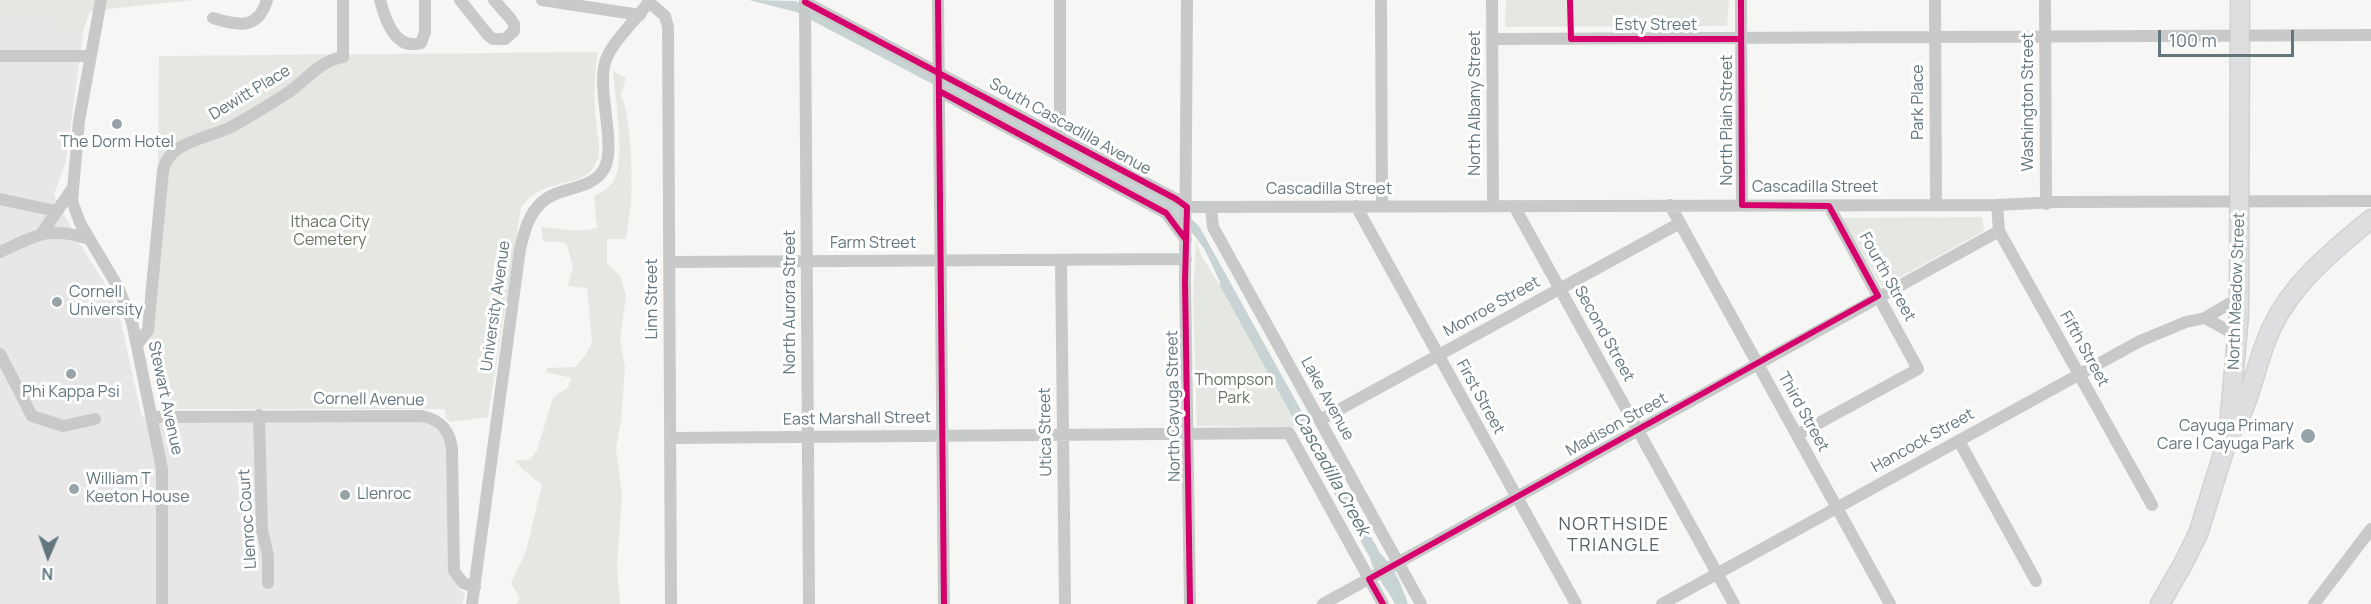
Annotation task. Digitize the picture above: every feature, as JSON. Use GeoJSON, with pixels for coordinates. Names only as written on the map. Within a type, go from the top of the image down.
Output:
{"type":"FeatureCollection","features":[{"type":"Feature","properties":{"kind":"highway","name":"North Meadow Street"},"geometry":{"type":"LineString","coordinates":[[2160,604],[2184,564],[2198,534],[2228,438],[2239,298],[2240,0]]}},
{"type":"Feature","properties":{"kind":"highway"},"geometry":{"type":"LineString","coordinates":[[2228,438],[2245,407],[2268,337],[2283,308],[2308,275],[2371,219]]}},
{"type":"Feature","properties":{"kind":"street"},"geometry":{"type":"LineString","coordinates":[[213,18],[241,24],[256,20],[262,15],[267,0]]}},
{"type":"Feature","properties":{"kind":"street","name":"Dewitt Place"},"geometry":{"type":"LineString","coordinates":[[137,345],[148,330],[166,158],[180,146],[219,133],[262,109],[292,90],[327,62],[343,57],[343,0]]}},
{"type":"Feature","properties":{"kind":"street"},"geometry":{"type":"LineString","coordinates":[[380,0],[393,33],[407,44],[416,45],[421,43],[425,32],[425,0]]}},
{"type":"Feature","properties":{"kind":"street"},"geometry":{"type":"LineString","coordinates":[[460,0],[489,35],[494,39],[505,39],[514,31],[514,24],[494,0]]}},
{"type":"Feature","properties":{"kind":"street"},"geometry":{"type":"LineString","coordinates":[[542,0],[640,15]]}},
{"type":"Feature","properties":{"kind":"street"},"geometry":{"type":"LineString","coordinates":[[938,0],[944,604]]}},
{"type":"Feature","properties":{"kind":"street"},"geometry":{"type":"LineString","coordinates":[[1060,0],[1060,137]]}},
{"type":"Feature","properties":{"kind":"street","name":"North Cayuga Street"},"geometry":{"type":"LineString","coordinates":[[1187,0],[1186,259],[1190,604]]}},
{"type":"Feature","properties":{"kind":"street"},"geometry":{"type":"LineString","coordinates":[[1381,0],[1382,206]]}},
{"type":"Feature","properties":{"kind":"street","name":"North Albany Street"},"geometry":{"type":"LineString","coordinates":[[1492,0],[1493,206]]}},
{"type":"Feature","properties":{"kind":"street","name":"North Plain Street"},"geometry":{"type":"LineString","coordinates":[[1741,0],[1742,205]]}},
{"type":"Feature","properties":{"kind":"street","name":"Park Place"},"geometry":{"type":"LineString","coordinates":[[1935,0],[1936,204]]}},
{"type":"Feature","properties":{"kind":"street","name":"Washington Street"},"geometry":{"type":"LineString","coordinates":[[2045,0],[2046,204]]}},
{"type":"Feature","properties":{"kind":"street","name":"University Avenue"},"geometry":{"type":"LineString","coordinates":[[472,604],[518,260],[525,231],[541,202],[555,194],[597,178],[606,166],[608,150],[603,98],[605,62],[611,50],[650,1]]}},
{"type":"Feature","properties":{"kind":"street","name":"Linn Street"},"geometry":{"type":"LineString","coordinates":[[650,1],[663,13],[668,23],[671,604]]}},
{"type":"Feature","properties":{"kind":"street"},"geometry":{"type":"LineString","coordinates":[[805,1],[939,71]]}},
{"type":"Feature","properties":{"kind":"street","name":"North Aurora Street"},"geometry":{"type":"LineString","coordinates":[[805,1],[809,604]]}},
{"type":"Feature","properties":{"kind":"street","name":"Stewart Avenue"},"geometry":{"type":"LineString","coordinates":[[100,4],[90,56],[72,189],[74,211],[118,287],[127,307],[137,345],[161,458],[163,484],[162,604]]}},
{"type":"Feature","properties":{"kind":"street","name":"Esty Street"},"geometry":{"type":"LineString","coordinates":[[1492,39],[2371,35]]}},
{"type":"Feature","properties":{"kind":"street"},"geometry":{"type":"LineString","coordinates":[[0,56],[90,56]]}},
{"type":"Feature","properties":{"kind":"street","name":"South Cascadilla Avenue"},"geometry":{"type":"LineString","coordinates":[[939,71],[1187,207]]}},
{"type":"Feature","properties":{"kind":"street"},"geometry":{"type":"LineString","coordinates":[[939,91],[1166,213],[1186,240]]}},
{"type":"Feature","properties":{"kind":"street"},"geometry":{"type":"LineString","coordinates":[[42,232],[72,189]]}},
{"type":"Feature","properties":{"kind":"street"},"geometry":{"type":"LineString","coordinates":[[0,200],[56,211]]}},
{"type":"Feature","properties":{"kind":"street","name":"Cascadilla Street"},"geometry":{"type":"LineString","coordinates":[[1187,207],[1829,206],[2371,201]]}},
{"type":"Feature","properties":{"kind":"street","name":"Third Street"},"geometry":{"type":"LineString","coordinates":[[1670,205],[1890,604]]}},
{"type":"Feature","properties":{"kind":"street","name":"Fifth Street"},"geometry":{"type":"LineString","coordinates":[[1997,205],[1999,231],[2152,506]]}},
{"type":"Feature","properties":{"kind":"street","name":"First Street"},"geometry":{"type":"LineString","coordinates":[[1356,206],[1576,604]]}},
{"type":"Feature","properties":{"kind":"street","name":"Second Street"},"geometry":{"type":"LineString","coordinates":[[1514,206],[1734,604]]}},
{"type":"Feature","properties":{"kind":"street","name":"Fourth Street"},"geometry":{"type":"LineString","coordinates":[[1797,435],[1918,369],[1829,206]]}},
{"type":"Feature","properties":{"kind":"street","name":"Lake Avenue"},"geometry":{"type":"LineString","coordinates":[[1211,207],[1213,226],[1320,420],[1396,565],[1421,604]]}},
{"type":"Feature","properties":{"kind":"street","name":"Monroe Street"},"geometry":{"type":"LineString","coordinates":[[1320,420],[1680,223]]}},
{"type":"Feature","properties":{"kind":"street","name":"Madison Street"},"geometry":{"type":"LineString","coordinates":[[1324,604],[1999,231]]}},
{"type":"Feature","properties":{"kind":"street"},"geometry":{"type":"LineString","coordinates":[[0,252],[42,232],[69,233],[89,239]]}},
{"type":"Feature","properties":{"kind":"street","name":"Farm Street"},"geometry":{"type":"LineString","coordinates":[[669,262],[1186,259]]}},
{"type":"Feature","properties":{"kind":"street","name":"Utica Street"},"geometry":{"type":"LineString","coordinates":[[1061,260],[1065,604]]}},
{"type":"Feature","properties":{"kind":"street","name":"Hancock Street"},"geometry":{"type":"LineString","coordinates":[[1662,604],[2080,374],[2165,329],[2205,318],[2239,298]]}},
{"type":"Feature","properties":{"kind":"street"},"geometry":{"type":"LineString","coordinates":[[2205,318],[2227,330],[2237,342]]}},
{"type":"Feature","properties":{"kind":"street"},"geometry":{"type":"LineString","coordinates":[[0,354],[32,416],[63,426],[95,419]]}},
{"type":"Feature","properties":{"kind":"street","name":"Llenroc Court"},"geometry":{"type":"LineString","coordinates":[[259,415],[262,530],[268,556],[268,584]]}},
{"type":"Feature","properties":{"kind":"street","name":"Cornell Avenue"},"geometry":{"type":"LineString","coordinates":[[153,417],[422,416],[441,423],[449,434],[453,449],[454,571],[463,583],[475,587]]}},
{"type":"Feature","properties":{"kind":"street","name":"East Marshall Street"},"geometry":{"type":"LineString","coordinates":[[670,438],[1289,433],[1372,578]]}},
{"type":"Feature","properties":{"kind":"street"},"geometry":{"type":"LineString","coordinates":[[1959,441],[2036,581]]}},
{"type":"Feature","properties":{"kind":"street"},"geometry":{"type":"LineString","coordinates":[[2314,604],[2371,529]]}},
{"type":"Feature","properties":{"kind":"street"},"geometry":{"type":"LineString","coordinates":[[1372,578],[1383,604]]}},
{"type":"Feature","properties":{"kind":"shaded area","name":"Cornell University"},"geometry":{"type":"Polygon","coordinates":[[[0,0],[89,11],[84,28],[66,161],[54,195],[80,244],[109,290],[119,314],[142,417],[424,422],[436,428],[446,437],[450,570],[458,588],[465,593],[462,604],[0,604],[0,0]]]}},
{"type":"Feature","properties":{"kind":"green space"},"geometry":{"type":"Polygon","coordinates":[[[0,0],[193,0],[90,11],[84,28],[72,37],[59,30],[54,17],[44,14],[5,16],[0,19],[0,0]]]}},
{"type":"Feature","properties":{"kind":"green space"},"geometry":{"type":"Polygon","coordinates":[[[1506,0],[1729,0],[1727,26],[1505,27],[1506,0]]]}},
{"type":"Feature","properties":{"kind":"green space","name":"Ithaca City Cemetery"},"geometry":{"type":"Polygon","coordinates":[[[598,52],[595,95],[598,158],[594,167],[585,176],[537,192],[521,208],[488,417],[451,422],[446,418],[445,409],[161,409],[143,319],[158,166],[159,56],[598,52]]]}},
{"type":"Feature","properties":{"kind":"green space"},"geometry":{"type":"Polygon","coordinates":[[[613,71],[626,78],[621,95],[629,131],[632,178],[626,239],[607,239],[607,263],[620,276],[626,296],[620,340],[625,367],[621,421],[616,448],[622,495],[617,565],[620,604],[516,604],[520,598],[511,583],[526,551],[542,485],[522,469],[515,460],[530,460],[537,450],[553,398],[569,386],[571,378],[546,372],[547,368],[575,367],[592,343],[587,288],[568,286],[573,266],[566,243],[543,241],[541,227],[581,231],[597,228],[594,196],[606,189],[613,181],[618,168],[618,126],[613,71]]]}},
{"type":"Feature","properties":{"kind":"green space"},"geometry":{"type":"Polygon","coordinates":[[[1982,217],[1984,231],[1882,287],[1842,218],[1982,217]]]}},
{"type":"Feature","properties":{"kind":"green space","name":"Thompson Park"},"geometry":{"type":"Polygon","coordinates":[[[1196,240],[1201,255],[1296,425],[1292,427],[1197,426],[1193,298],[1196,240]]]}},
{"type":"Feature","properties":{"kind":"water","name":"Cascadilla Creek"},"geometry":{"type":"Polygon","coordinates":[[[749,0],[796,1],[1173,202],[1199,226],[1380,553],[1393,570],[1408,604],[1395,604],[1220,286],[1205,250],[1194,235],[1169,211],[966,99],[957,97],[796,12],[749,0]]]}},
{"type":"Feature","properties":{"kind":"cycle path"},"geometry":{"type":"LineString","coordinates":[[938,0],[944,604]]}},
{"type":"Feature","properties":{"kind":"cycle path"},"geometry":{"type":"LineString","coordinates":[[1570,0],[1571,39],[1741,39]]}},
{"type":"Feature","properties":{"kind":"cycle path"},"geometry":{"type":"LineString","coordinates":[[1383,604],[1369,579],[1878,296],[1829,206],[1742,205],[1741,0]]}},
{"type":"Feature","properties":{"kind":"cycle path"},"geometry":{"type":"LineString","coordinates":[[805,2],[1176,199],[1187,207],[1185,281],[1190,604]]}},
{"type":"Feature","properties":{"kind":"cycle path"},"geometry":{"type":"LineString","coordinates":[[939,91],[1166,213],[1186,240]]}},
{"type":"Feature","properties":{"kind":"place","name":"The Dorm Hotel"},"geometry":{"type":"Point","coordinates":[117,124]}},
{"type":"Feature","properties":{"kind":"place","name":"Cornell University"},"geometry":{"type":"Point","coordinates":[57,302]}},
{"type":"Feature","properties":{"kind":"place","name":"Phi Kappa Psi"},"geometry":{"type":"Point","coordinates":[71,374]}},
{"type":"Feature","properties":{"kind":"place","name":"Cayuga Primary Care | Cayuga Park"},"geometry":{"type":"Point","coordinates":[2308,436]}},
{"type":"Feature","properties":{"kind":"place","name":"William T Keeton House"},"geometry":{"type":"Point","coordinates":[74,489]}},
{"type":"Feature","properties":{"kind":"place","name":"Llenroc"},"geometry":{"type":"Point","coordinates":[345,495]}},
{"type":"Feature","properties":{"kind":"district","name":"NORTHSIDE TRIANGLE"},"geometry":{"type":"Point","coordinates":[1614,535]}}]}
